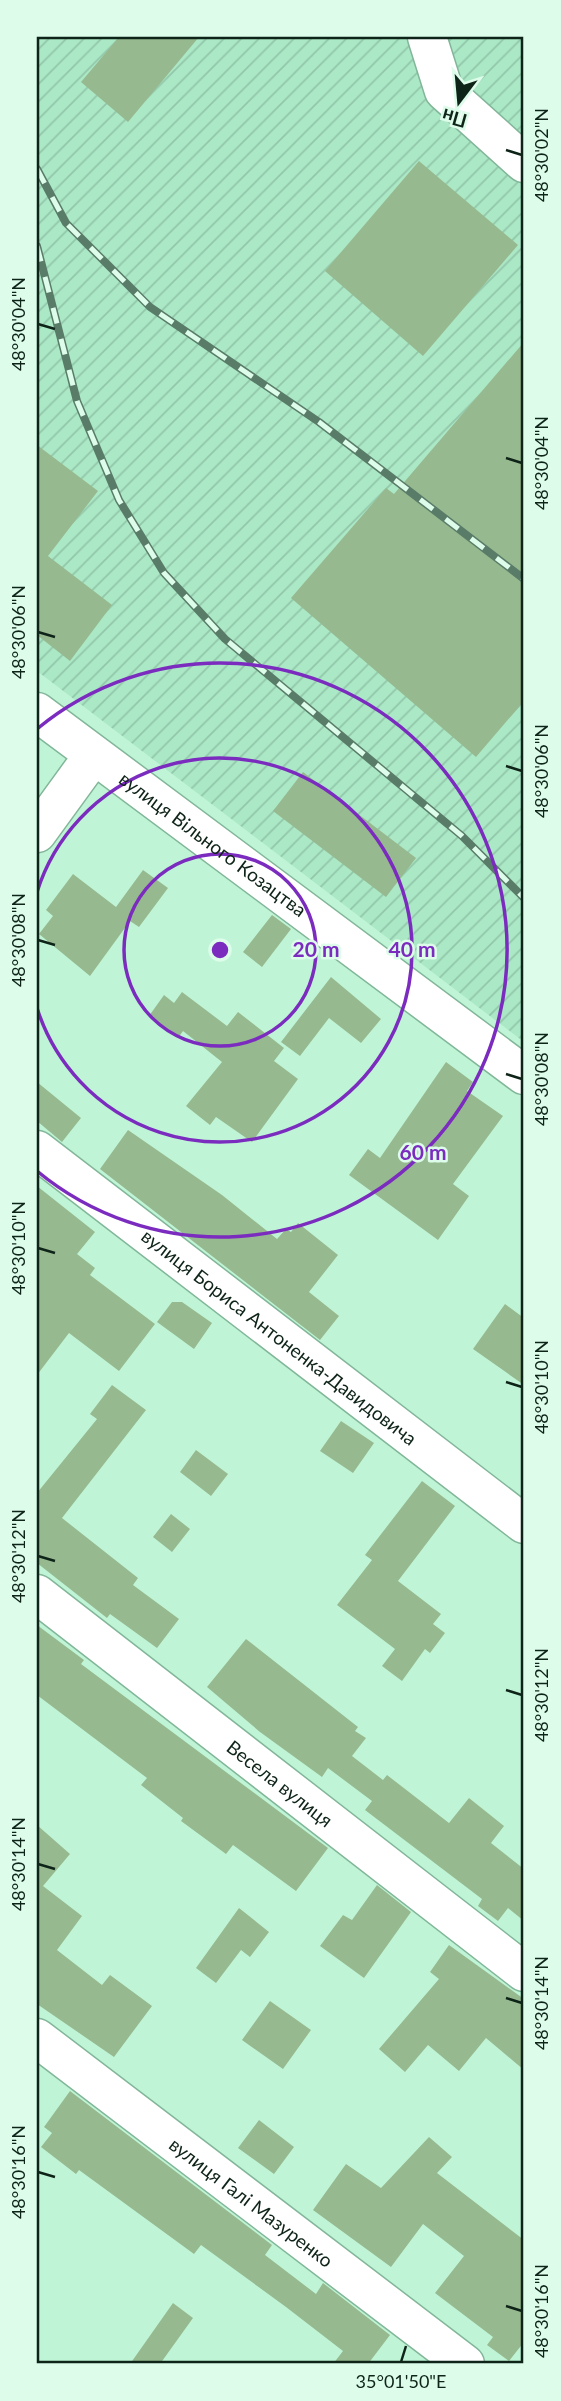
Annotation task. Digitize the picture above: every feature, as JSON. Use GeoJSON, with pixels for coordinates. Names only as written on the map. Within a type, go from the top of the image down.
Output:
{"type":"FeatureCollection","features":[{"type":"Feature","properties":{"kind":"street"},"geometry":{"type":"LineString","coordinates":[[427,37],[444,91],[524,163]]}},
{"type":"Feature","properties":{"kind":"street","name":"вулиця Вільного Козацтва"},"geometry":{"type":"LineString","coordinates":[[37,712],[524,1075]]}},
{"type":"Feature","properties":{"kind":"street"},"geometry":{"type":"LineString","coordinates":[[37,833],[93,756]]}},
{"type":"Feature","properties":{"kind":"street","name":"вулиця Бориса Антоненка-Давидовича"},"geometry":{"type":"LineString","coordinates":[[37,1150],[524,1524]]}},
{"type":"Feature","properties":{"kind":"street","name":"Весела вулиця"},"geometry":{"type":"LineString","coordinates":[[37,1594],[524,1972]]}},
{"type":"Feature","properties":{"kind":"street","name":"вулиця Галі Мазуренко"},"geometry":{"type":"LineString","coordinates":[[37,2038],[465,2364]]}},
{"type":"Feature","properties":{"kind":"shaded area"},"geometry":{"type":"Polygon","coordinates":[[[37,37],[524,37],[524,1042],[37,671],[37,37]]]}},
{"type":"Feature","properties":{"kind":"building"},"geometry":{"type":"Polygon","coordinates":[[[119,37],[199,37],[128,122],[81,82],[119,37]]]}},
{"type":"Feature","properties":{"kind":"building"},"geometry":{"type":"Polygon","coordinates":[[[419,161],[518,245],[423,356],[325,271],[419,161]]]}},
{"type":"Feature","properties":{"kind":"building"},"geometry":{"type":"Polygon","coordinates":[[[524,342],[524,701],[476,757],[291,598],[386,488],[394,494],[524,342]]]}},
{"type":"Feature","properties":{"kind":"building"},"geometry":{"type":"Polygon","coordinates":[[[37,445],[98,491],[48,556],[112,605],[70,661],[37,635],[37,445]]]}},
{"type":"Feature","properties":{"kind":"building"},"geometry":{"type":"Polygon","coordinates":[[[303,772],[416,858],[386,897],[273,811],[303,772]]]}},
{"type":"Feature","properties":{"kind":"building"},"geometry":{"type":"Polygon","coordinates":[[[143,870],[168,888],[139,927],[130,921],[90,976],[39,934],[53,916],[46,910],[73,874],[116,907],[143,870]]]}},
{"type":"Feature","properties":{"kind":"building"},"geometry":{"type":"Polygon","coordinates":[[[272,915],[291,929],[262,967],[243,952],[272,915]]]}},
{"type":"Feature","properties":{"kind":"building"},"geometry":{"type":"Polygon","coordinates":[[[331,977],[381,1019],[361,1043],[329,1018],[300,1056],[281,1042],[331,977]]]}},
{"type":"Feature","properties":{"kind":"building"},"geometry":{"type":"Polygon","coordinates":[[[182,992],[227,1026],[238,1012],[284,1048],[274,1061],[298,1079],[252,1142],[216,1117],[210,1125],[186,1106],[222,1062],[183,1031],[178,1038],[149,1016],[164,995],[174,1003],[182,992]]]}},
{"type":"Feature","properties":{"kind":"building"},"geometry":{"type":"Polygon","coordinates":[[[446,1062],[473,1082],[467,1091],[503,1116],[453,1184],[469,1196],[438,1240],[349,1175],[368,1149],[380,1158],[446,1062]]]}},
{"type":"Feature","properties":{"kind":"building"},"geometry":{"type":"Polygon","coordinates":[[[37,1082],[81,1118],[62,1142],[37,1121],[37,1082]]]}},
{"type":"Feature","properties":{"kind":"building"},"geometry":{"type":"Polygon","coordinates":[[[128,1130],[222,1195],[277,1239],[286,1229],[291,1232],[298,1223],[338,1255],[309,1292],[339,1316],[320,1340],[100,1169],[128,1130]]]}},
{"type":"Feature","properties":{"kind":"building"},"geometry":{"type":"Polygon","coordinates":[[[37,1186],[95,1232],[77,1254],[95,1268],[90,1275],[155,1324],[119,1371],[69,1333],[37,1375],[37,1186]]]}},
{"type":"Feature","properties":{"kind":"building"},"geometry":{"type":"Polygon","coordinates":[[[172,1302],[182,1302],[212,1323],[194,1349],[157,1322],[172,1302]]]}},
{"type":"Feature","properties":{"kind":"building"},"geometry":{"type":"Polygon","coordinates":[[[505,1304],[524,1318],[524,1385],[473,1349],[505,1304]]]}},
{"type":"Feature","properties":{"kind":"building"},"geometry":{"type":"Polygon","coordinates":[[[112,1385],[146,1410],[62,1518],[138,1578],[133,1585],[179,1619],[157,1648],[110,1614],[107,1618],[37,1563],[37,1493],[97,1419],[90,1414],[112,1385]]]}},
{"type":"Feature","properties":{"kind":"building"},"geometry":{"type":"Polygon","coordinates":[[[341,1421],[374,1443],[353,1473],[320,1451],[341,1421]]]}},
{"type":"Feature","properties":{"kind":"building"},"geometry":{"type":"Polygon","coordinates":[[[196,1450],[228,1474],[211,1496],[180,1472],[196,1450]]]}},
{"type":"Feature","properties":{"kind":"building"},"geometry":{"type":"Polygon","coordinates":[[[422,1481],[455,1506],[398,1581],[441,1614],[433,1624],[445,1633],[430,1653],[425,1649],[402,1681],[382,1666],[395,1649],[337,1605],[372,1560],[365,1555],[422,1481]]]}},
{"type":"Feature","properties":{"kind":"building"},"geometry":{"type":"Polygon","coordinates":[[[171,1514],[190,1529],[172,1552],[153,1537],[171,1514]]]}},
{"type":"Feature","properties":{"kind":"building"},"geometry":{"type":"Polygon","coordinates":[[[37,1625],[84,1660],[81,1664],[328,1848],[296,1891],[233,1845],[226,1854],[181,1821],[183,1818],[141,1785],[147,1778],[37,1695],[37,1625]]]}},
{"type":"Feature","properties":{"kind":"building"},"geometry":{"type":"Polygon","coordinates":[[[246,1639],[358,1727],[355,1731],[366,1738],[352,1756],[383,1780],[387,1775],[449,1823],[469,1798],[504,1826],[491,1843],[524,1869],[524,1921],[508,1908],[498,1921],[478,1906],[482,1899],[365,1810],[372,1801],[328,1768],[322,1777],[260,1732],[207,1687],[246,1639]]]}},
{"type":"Feature","properties":{"kind":"building"},"geometry":{"type":"Polygon","coordinates":[[[37,1825],[70,1854],[43,1886],[82,1916],[57,1950],[102,1985],[110,1975],[152,2006],[114,2057],[37,2004],[37,1825]]]}},
{"type":"Feature","properties":{"kind":"building"},"geometry":{"type":"Polygon","coordinates":[[[377,1885],[411,1912],[364,1978],[320,1946],[343,1915],[352,1920],[377,1885]]]}},
{"type":"Feature","properties":{"kind":"building"},"geometry":{"type":"Polygon","coordinates":[[[239,1908],[269,1932],[250,1957],[241,1950],[216,1983],[196,1968],[239,1908]]]}},
{"type":"Feature","properties":{"kind":"building"},"geometry":{"type":"Polygon","coordinates":[[[449,1945],[524,1999],[524,2070],[486,2038],[459,2071],[428,2045],[405,2072],[379,2049],[439,1979],[430,1972],[449,1945]]]}},
{"type":"Feature","properties":{"kind":"building"},"geometry":{"type":"Polygon","coordinates":[[[270,2001],[311,2030],[283,2069],[242,2040],[270,2001]]]}},
{"type":"Feature","properties":{"kind":"building"},"geometry":{"type":"Polygon","coordinates":[[[70,2091],[272,2245],[265,2255],[316,2294],[323,2283],[390,2335],[368,2364],[333,2364],[343,2351],[286,2307],[201,2245],[194,2254],[79,2170],[76,2174],[41,2147],[52,2133],[44,2127],[70,2091]]]}},
{"type":"Feature","properties":{"kind":"building"},"geometry":{"type":"Polygon","coordinates":[[[259,2120],[294,2147],[274,2174],[238,2148],[259,2120]]]}},
{"type":"Feature","properties":{"kind":"building"},"geometry":{"type":"Polygon","coordinates":[[[429,2137],[452,2157],[437,2173],[524,2240],[524,2342],[509,2361],[487,2345],[493,2337],[435,2293],[464,2256],[423,2224],[391,2267],[313,2210],[346,2164],[381,2188],[429,2137]]]}},
{"type":"Feature","properties":{"kind":"building"},"geometry":{"type":"Polygon","coordinates":[[[173,2303],[193,2318],[160,2364],[130,2364],[173,2303]]]}},
{"type":"Feature","properties":{"kind":"railway"},"geometry":{"type":"LineString","coordinates":[[37,169],[66,223],[150,307],[319,422],[524,579]]}},
{"type":"Feature","properties":{"kind":"railway"},"geometry":{"type":"LineString","coordinates":[[37,246],[77,401],[119,500],[164,573],[225,639],[462,836],[524,898]]}}]}
